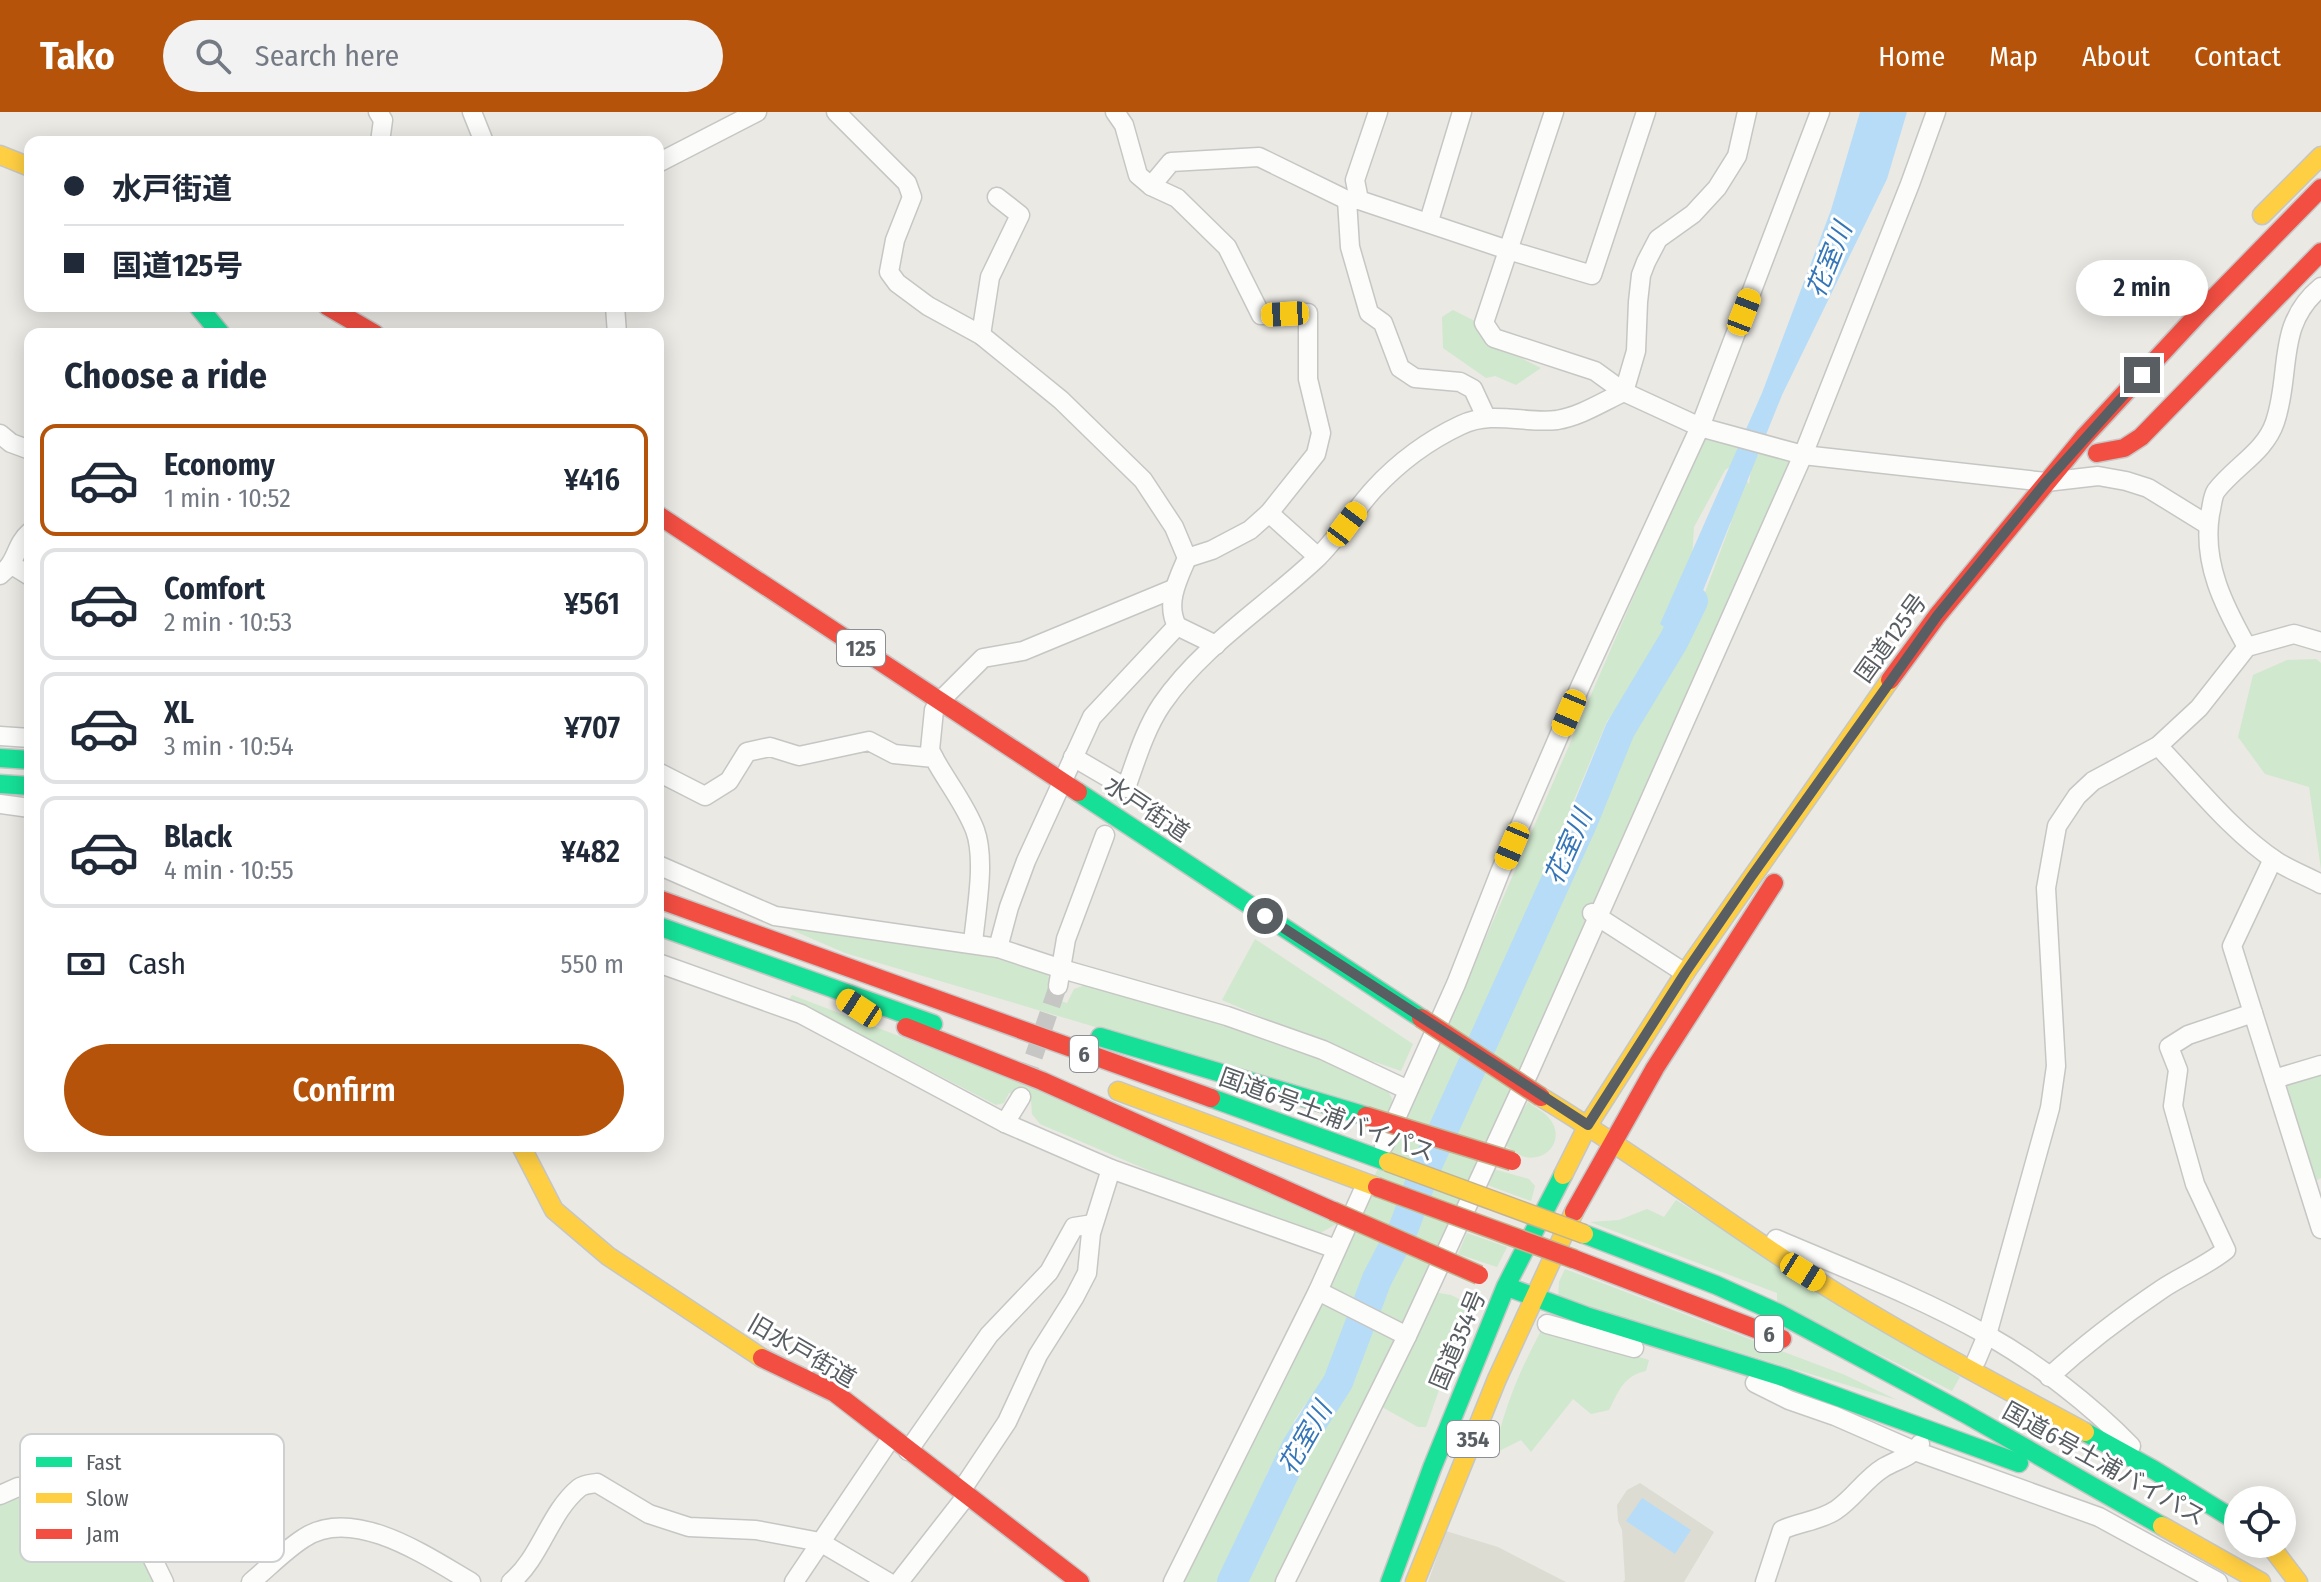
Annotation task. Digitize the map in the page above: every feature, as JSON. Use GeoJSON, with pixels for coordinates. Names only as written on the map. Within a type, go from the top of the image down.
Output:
{"type":"FeatureCollection","features":[{"type":"Feature","properties":{"kind":"main road"},"geometry":{"type":"LineString","coordinates":[[0,155],[24,165]]}},
{"type":"Feature","properties":{"kind":"main road"},"geometry":{"type":"LineString","coordinates":[[2251,226],[2321,156]]}},
{"type":"Feature","properties":{"kind":"main road","name":"国道125号"},"geometry":{"type":"LineString","coordinates":[[1588,1125],[1685,973],[1928,628],[2085,436],[2321,188]]}},
{"type":"Feature","properties":{"kind":"main road"},"geometry":{"type":"LineString","coordinates":[[2097,453],[2124,448],[2141,437],[2321,252]]}},
{"type":"Feature","properties":{"kind":"main road"},"geometry":{"type":"LineString","coordinates":[[203,312],[216,328]]}},
{"type":"Feature","properties":{"kind":"main road"},"geometry":{"type":"LineString","coordinates":[[2085,436],[2093,406]]}},
{"type":"Feature","properties":{"kind":"main road"},"geometry":{"type":"LineString","coordinates":[[2056,503],[2119,428]]}},
{"type":"Feature","properties":{"kind":"main road","name":"水戸街道"},"geometry":{"type":"LineString","coordinates":[[664,519],[1541,1097],[1612,1140],[1803,1272],[1880,1320],[2154,1470],[2224,1513]]}},
{"type":"Feature","properties":{"kind":"main road"},"geometry":{"type":"LineString","coordinates":[[0,758],[24,760]]}},
{"type":"Feature","properties":{"kind":"main road"},"geometry":{"type":"LineString","coordinates":[[0,784],[24,786]]}},
{"type":"Feature","properties":{"kind":"main road"},"geometry":{"type":"LineString","coordinates":[[1612,1140],[1785,866]]}},
{"type":"Feature","properties":{"kind":"main road","name":"国道6号土浦バイパス"},"geometry":{"type":"LineString","coordinates":[[664,901],[1386,1154],[1716,1285],[1778,1313],[1964,1413],[2261,1582]]}},
{"type":"Feature","properties":{"kind":"main road","name":"6"},"geometry":{"type":"LineString","coordinates":[[664,928],[1064,1071]]}},
{"type":"Feature","properties":{"kind":"main road"},"geometry":{"type":"LineString","coordinates":[[782,944],[1366,1116],[1587,1186]]}},
{"type":"Feature","properties":{"kind":"main road"},"geometry":{"type":"LineString","coordinates":[[824,985],[859,1008],[1042,1081],[1506,1286],[1586,1316],[1786,1378],[2113,1497]]}},
{"type":"Feature","properties":{"kind":"main road","name":"国道6号土浦バイパス"},"geometry":{"type":"LineString","coordinates":[[1094,1082],[1370,1190],[1574,1259],[1718,1313],[1964,1413]]}},
{"type":"Feature","properties":{"kind":"main road","name":"国道354号"},"geometry":{"type":"LineString","coordinates":[[1390,1582],[1548,1172],[1588,1125]]}},
{"type":"Feature","properties":{"kind":"main road","name":"354"},"geometry":{"type":"LineString","coordinates":[[1415,1582],[1535,1297],[1612,1140]]}},
{"type":"Feature","properties":{"kind":"main road","name":"旧水戸街道"},"geometry":{"type":"LineString","coordinates":[[524,1152],[554,1210],[608,1256],[759,1356],[835,1393],[1080,1582]]}},
{"type":"Feature","properties":{"kind":"main road"},"geometry":{"type":"LineString","coordinates":[[2280,1558],[2298,1582]]}},
{"type":"Feature","properties":{"kind":"street"},"geometry":{"type":"LineString","coordinates":[[472,112],[482,136]]}},
{"type":"Feature","properties":{"kind":"street"},"geometry":{"type":"LineString","coordinates":[[664,160],[757,112]]}},
{"type":"Feature","properties":{"kind":"street"},"geometry":{"type":"LineString","coordinates":[[836,112],[907,183],[912,197],[895,240],[889,272],[897,283],[928,306],[981,335],[1061,400],[1143,480],[1174,527],[1187,558],[1173,589],[1172,617],[1177,626],[1216,645]]}},
{"type":"Feature","properties":{"kind":"street"},"geometry":{"type":"LineString","coordinates":[[1115,112],[1124,125],[1138,175],[1151,186],[1177,198],[1227,247],[1261,315],[1308,313],[1308,379],[1321,433],[1316,454],[1269,513],[1250,530],[1212,550],[1187,558]]}},
{"type":"Feature","properties":{"kind":"street"},"geometry":{"type":"LineString","coordinates":[[1378,112],[1355,180],[1350,247],[1369,313],[1383,323],[1400,368],[1415,378],[1460,382],[1473,389],[1486,417]]}},
{"type":"Feature","properties":{"kind":"street"},"geometry":{"type":"LineString","coordinates":[[1429,221],[1462,112]]}},
{"type":"Feature","properties":{"kind":"street"},"geometry":{"type":"LineString","coordinates":[[1554,112],[1484,323],[1494,338],[1595,371],[1624,392],[1704,427],[1798,453],[2046,482],[2098,476],[2148,488],[2208,525]]}},
{"type":"Feature","properties":{"kind":"street"},"geometry":{"type":"LineString","coordinates":[[1151,186],[1171,162],[1259,157],[1353,200],[1429,221],[1508,250],[1592,275],[1646,112]]}},
{"type":"Feature","properties":{"kind":"street"},"geometry":{"type":"LineString","coordinates":[[1073,757],[1124,791],[1160,707],[1216,645],[1334,541],[1373,490],[1407,458],[1464,423],[1486,417],[1555,420],[1578,415],[1624,392],[1636,351],[1641,275],[1646,262],[1658,239],[1693,214],[1717,188],[1737,156],[1747,112]]}},
{"type":"Feature","properties":{"kind":"street"},"geometry":{"type":"LineString","coordinates":[[1386,1154],[1408,1090],[1505,874],[1580,687],[1704,427],[1820,112]]}},
{"type":"Feature","properties":{"kind":"street"},"geometry":{"type":"LineString","coordinates":[[1285,1582],[1530,1070],[1595,914],[1798,453],[1910,184],[1936,112]]}},
{"type":"Feature","properties":{"kind":"street"},"geometry":{"type":"LineString","coordinates":[[381,136],[385,115]]}},
{"type":"Feature","properties":{"kind":"street"},"geometry":{"type":"LineString","coordinates":[[981,335],[990,277],[1020,215],[997,197]]}},
{"type":"Feature","properties":{"kind":"street"},"geometry":{"type":"LineString","coordinates":[[2247,647],[2220,595],[2211,565],[2208,525],[2214,494],[2267,441],[2283,389],[2290,329],[2297,312],[2321,287]]}},
{"type":"Feature","properties":{"kind":"street"},"geometry":{"type":"LineString","coordinates":[[0,434],[24,448]]}},
{"type":"Feature","properties":{"kind":"street"},"geometry":{"type":"LineString","coordinates":[[1269,513],[1318,557]]}},
{"type":"Feature","properties":{"kind":"street"},"geometry":{"type":"LineString","coordinates":[[6,570],[24,538]]}},
{"type":"Feature","properties":{"kind":"street"},"geometry":{"type":"LineString","coordinates":[[973,943],[980,855],[976,833],[967,813],[930,750],[934,710],[983,658],[1023,651],[1173,589]]}},
{"type":"Feature","properties":{"kind":"street"},"geometry":{"type":"LineString","coordinates":[[998,948],[1026,861],[1092,717],[1177,626]]}},
{"type":"Feature","properties":{"kind":"street"},"geometry":{"type":"LineString","coordinates":[[1976,1361],[1987,1335],[2050,1108],[2056,1066],[2046,888],[2057,826],[2077,796],[2093,781],[2158,746],[2199,708],[2247,647],[2294,634],[2317,638],[2321,642]]}},
{"type":"Feature","properties":{"kind":"street"},"geometry":{"type":"LineString","coordinates":[[0,736],[24,738]]}},
{"type":"Feature","properties":{"kind":"street"},"geometry":{"type":"LineString","coordinates":[[664,775],[705,796],[729,781],[747,752],[770,747],[799,756],[869,741],[894,754],[934,758]]}},
{"type":"Feature","properties":{"kind":"street"},"geometry":{"type":"LineString","coordinates":[[2158,746],[2232,824],[2273,859],[2321,884]]}},
{"type":"Feature","properties":{"kind":"street"},"geometry":{"type":"LineString","coordinates":[[0,804],[24,807]]}},
{"type":"Feature","properties":{"kind":"street"},"geometry":{"type":"LineString","coordinates":[[1060,978],[1066,939],[1105,835]]}},
{"type":"Feature","properties":{"kind":"street"},"geometry":{"type":"LineString","coordinates":[[2273,859],[2232,946],[2321,1229]]}},
{"type":"Feature","properties":{"kind":"street"},"geometry":{"type":"LineString","coordinates":[[664,868],[775,916],[998,948],[1060,978],[1227,1016],[1323,1050],[1408,1090]]}},
{"type":"Feature","properties":{"kind":"street"},"geometry":{"type":"LineString","coordinates":[[1595,914],[1685,973]]}},
{"type":"Feature","properties":{"kind":"street"},"geometry":{"type":"LineString","coordinates":[[664,965],[801,1014],[1005,1123],[1111,1169],[1336,1249]]}},
{"type":"Feature","properties":{"kind":"street"},"geometry":{"type":"LineString","coordinates":[[2049,1377],[2083,1346],[2165,1287],[2226,1250],[2195,1184],[2173,1106],[2178,1070],[2169,1047],[2188,1035],[2253,1013]]}},
{"type":"Feature","properties":{"kind":"street"},"geometry":{"type":"LineString","coordinates":[[2274,1079],[2321,1065]]}},
{"type":"Feature","properties":{"kind":"street"},"geometry":{"type":"LineString","coordinates":[[1005,1123],[1021,1097]]}},
{"type":"Feature","properties":{"kind":"street"},"geometry":{"type":"LineString","coordinates":[[899,1582],[964,1493],[1007,1422],[1038,1355],[1087,1273],[1093,1224],[1111,1169]]}},
{"type":"Feature","properties":{"kind":"street"},"geometry":{"type":"LineString","coordinates":[[1173,1582],[1321,1292],[1336,1249],[1370,1190]]}},
{"type":"Feature","properties":{"kind":"street"},"geometry":{"type":"LineString","coordinates":[[1726,1217],[1900,1293],[1987,1335],[2105,1420],[2154,1470]]}},
{"type":"Feature","properties":{"kind":"street"},"geometry":{"type":"LineString","coordinates":[[908,1451],[989,1335],[1049,1272],[1074,1227],[1093,1224]]}},
{"type":"Feature","properties":{"kind":"street"},"geometry":{"type":"LineString","coordinates":[[1321,1292],[1403,1334]]}},
{"type":"Feature","properties":{"kind":"street"},"geometry":{"type":"LineString","coordinates":[[1547,1324],[1758,1384],[1789,1400],[1920,1444],[2099,1517],[2218,1582]]}},
{"type":"Feature","properties":{"kind":"street"},"geometry":{"type":"LineString","coordinates":[[794,1582],[891,1438]]}},
{"type":"Feature","properties":{"kind":"street"},"geometry":{"type":"LineString","coordinates":[[1765,1582],[1782,1530],[1837,1510],[1883,1467],[1920,1444]]}},
{"type":"Feature","properties":{"kind":"street"},"geometry":{"type":"LineString","coordinates":[[511,1582],[524,1571],[566,1503],[581,1486],[597,1483],[649,1514],[689,1527],[756,1530],[820,1542],[888,1582]]}},
{"type":"Feature","properties":{"kind":"street"},"geometry":{"type":"LineString","coordinates":[[0,1495],[20,1487]]}},
{"type":"Feature","properties":{"kind":"street"},"geometry":{"type":"LineString","coordinates":[[284,1554],[306,1536],[336,1526],[358,1528],[430,1558],[471,1582]]}},
{"type":"Feature","properties":{"kind":"street"},"geometry":{"type":"LineString","coordinates":[[154,1562],[164,1582]]}},
{"type":"Feature","properties":{"kind":"street"},"geometry":{"type":"LineString","coordinates":[[251,1582],[275,1562]]}},
{"type":"Feature","properties":{"kind":"shaded area"},"geometry":{"type":"Polygon","coordinates":[[[1640,1483],[1714,1532],[1684,1582],[1623,1582],[1622,1530],[1617,1505],[1627,1490],[1640,1483]]]}},
{"type":"Feature","properties":{"kind":"shaded area"},"geometry":{"type":"Polygon","coordinates":[[[1446,1531],[1498,1547],[1566,1582],[1428,1582],[1446,1531]]]}},
{"type":"Feature","properties":{"kind":"green space"},"geometry":{"type":"Polygon","coordinates":[[[1453,310],[1479,323],[1489,342],[1541,368],[1516,385],[1495,376],[1486,378],[1443,348],[1442,317],[1453,310]]]}},
{"type":"Feature","properties":{"kind":"green space"},"geometry":{"type":"Polygon","coordinates":[[[1705,432],[1741,442],[1736,463],[1725,470],[1694,527],[1690,588],[1640,678],[1607,721],[1551,855],[1534,913],[1523,924],[1515,960],[1505,974],[1448,1106],[1413,1177],[1400,1211],[1399,1229],[1386,1241],[1346,1324],[1327,1384],[1304,1406],[1268,1471],[1241,1545],[1220,1582],[1181,1582],[1464,988],[1705,432]]]}},
{"type":"Feature","properties":{"kind":"green space"},"geometry":{"type":"Polygon","coordinates":[[[1762,450],[1792,459],[1418,1298],[1402,1323],[1275,1582],[1246,1582],[1271,1531],[1275,1505],[1316,1442],[1352,1371],[1387,1294],[1383,1279],[1454,1132],[1454,1118],[1461,1117],[1475,1082],[1498,1042],[1557,913],[1631,733],[1680,649],[1700,606],[1731,523],[1725,517],[1744,477],[1749,484],[1752,462],[1762,450]]]}},
{"type":"Feature","properties":{"kind":"green space"},"geometry":{"type":"Polygon","coordinates":[[[2316,659],[2321,663],[2321,869],[2309,787],[2265,774],[2238,737],[2253,675],[2287,660],[2316,659]]]}},
{"type":"Feature","properties":{"kind":"green space"},"geometry":{"type":"Polygon","coordinates":[[[771,921],[993,958],[1044,971],[1052,981],[1047,996],[1067,1003],[1074,989],[1085,985],[1107,987],[1275,1040],[1385,1084],[1392,1099],[1390,1114],[845,953],[771,921]]]}},
{"type":"Feature","properties":{"kind":"green space"},"geometry":{"type":"Polygon","coordinates":[[[1255,939],[1413,1044],[1401,1071],[1329,1046],[1222,1000],[1255,939]]]}},
{"type":"Feature","properties":{"kind":"green space"},"geometry":{"type":"Polygon","coordinates":[[[792,995],[1037,1089],[1338,1223],[1317,1235],[1241,1210],[1040,1124],[1032,1114],[1031,1100],[1009,1093],[1004,1103],[996,1105],[789,1000],[792,995]]]}},
{"type":"Feature","properties":{"kind":"green space"},"geometry":{"type":"Polygon","coordinates":[[[2321,1073],[2321,1178],[2315,1181],[2284,1085],[2321,1073]]]}},
{"type":"Feature","properties":{"kind":"green space"},"geometry":{"type":"Polygon","coordinates":[[[1528,1102],[1548,1117],[1556,1132],[1553,1146],[1542,1156],[1522,1156],[1503,1144],[1528,1102]]]}},
{"type":"Feature","properties":{"kind":"green space"},"geometry":{"type":"Polygon","coordinates":[[[1490,1168],[1529,1179],[1535,1186],[1531,1201],[1482,1183],[1490,1168]]]}},
{"type":"Feature","properties":{"kind":"green space"},"geometry":{"type":"Polygon","coordinates":[[[1676,1200],[1960,1377],[1952,1391],[1777,1303],[1777,1293],[1590,1222],[1619,1220],[1647,1209],[1664,1217],[1676,1200]]]}},
{"type":"Feature","properties":{"kind":"green space"},"geometry":{"type":"Polygon","coordinates":[[[1467,1233],[1507,1247],[1497,1267],[1458,1254],[1467,1233]]]}},
{"type":"Feature","properties":{"kind":"green space"},"geometry":{"type":"Polygon","coordinates":[[[1565,1269],[1845,1375],[1897,1400],[1558,1298],[1559,1282],[1565,1269]]]}},
{"type":"Feature","properties":{"kind":"green space"},"geometry":{"type":"Polygon","coordinates":[[[1433,1292],[1451,1295],[1469,1304],[1426,1427],[1418,1427],[1382,1407],[1433,1292]]]}},
{"type":"Feature","properties":{"kind":"green space"},"geometry":{"type":"Polygon","coordinates":[[[1542,1329],[1649,1360],[1646,1371],[1627,1381],[1609,1410],[1591,1414],[1573,1399],[1531,1452],[1521,1440],[1495,1453],[1514,1389],[1542,1329]]]}},
{"type":"Feature","properties":{"kind":"green space"},"geometry":{"type":"Polygon","coordinates":[[[20,1494],[20,1562],[154,1562],[164,1582],[0,1582],[0,1495],[20,1494]]]}},
{"type":"Feature","properties":{"kind":"water"},"geometry":{"type":"Polygon","coordinates":[[[1860,112],[1907,112],[1887,179],[1782,395],[1683,640],[1660,624],[1762,393],[1831,210],[1860,112]]]}},
{"type":"Feature","properties":{"kind":"water"},"geometry":{"type":"Polygon","coordinates":[[[1642,1498],[1691,1530],[1675,1554],[1626,1521],[1642,1498]]]}},
{"type":"Feature","properties":{"kind":"waterway","name":"花室川"},"geometry":{"type":"LineString","coordinates":[[1232,1582],[1297,1446],[1338,1382],[1377,1279],[1404,1227],[1425,1170],[1583,821],[1620,730],[1674,640],[1693,601]]}},
{"type":"Feature","properties":{"kind":"tunnel"},"geometry":{"type":"LineString","coordinates":[[1025,1082],[1058,986]]}},
{"type":"Feature","properties":{"kind":"traffic: fast"},"geometry":{"type":"LineString","coordinates":[[203,312],[216,328]]}},
{"type":"Feature","properties":{"kind":"traffic: fast"},"geometry":{"type":"LineString","coordinates":[[0,758],[24,760]]}},
{"type":"Feature","properties":{"kind":"traffic: fast"},"geometry":{"type":"LineString","coordinates":[[0,784],[24,786]]}},
{"type":"Feature","properties":{"kind":"traffic: fast"},"geometry":{"type":"LineString","coordinates":[[1078,792],[1421,1018]]}},
{"type":"Feature","properties":{"kind":"traffic: fast"},"geometry":{"type":"LineString","coordinates":[[664,928],[933,1024]]}},
{"type":"Feature","properties":{"kind":"traffic: fast"},"geometry":{"type":"LineString","coordinates":[[1100,1037],[1366,1116]]}},
{"type":"Feature","properties":{"kind":"traffic: fast"},"geometry":{"type":"LineString","coordinates":[[1211,1098],[1388,1162]]}},
{"type":"Feature","properties":{"kind":"traffic: fast"},"geometry":{"type":"LineString","coordinates":[[1390,1582],[1432,1468],[1506,1286],[1563,1175]]}},
{"type":"Feature","properties":{"kind":"traffic: fast"},"geometry":{"type":"LineString","coordinates":[[1584,1234],[1716,1285],[1778,1313],[1964,1413],[2162,1526]]}},
{"type":"Feature","properties":{"kind":"traffic: fast"},"geometry":{"type":"LineString","coordinates":[[1513,1289],[1586,1316],[1786,1378],[2019,1463]]}},
{"type":"Feature","properties":{"kind":"traffic: fast"},"geometry":{"type":"LineString","coordinates":[[2085,1432],[2224,1513]]}},
{"type":"Feature","properties":{"kind":"traffic: slow"},"geometry":{"type":"LineString","coordinates":[[0,155],[24,165]]}},
{"type":"Feature","properties":{"kind":"traffic: slow"},"geometry":{"type":"LineString","coordinates":[[2262,215],[2321,156]]}},
{"type":"Feature","properties":{"kind":"traffic: slow"},"geometry":{"type":"LineString","coordinates":[[1563,1175],[1588,1125],[1685,973],[1890,680]]}},
{"type":"Feature","properties":{"kind":"traffic: slow"},"geometry":{"type":"LineString","coordinates":[[1118,1091],[1377,1187]]}},
{"type":"Feature","properties":{"kind":"traffic: slow"},"geometry":{"type":"LineString","coordinates":[[1541,1097],[1839,1294],[2085,1432]]}},
{"type":"Feature","properties":{"kind":"traffic: slow"},"geometry":{"type":"LineString","coordinates":[[524,1152],[554,1210],[608,1256],[762,1358]]}},
{"type":"Feature","properties":{"kind":"traffic: slow"},"geometry":{"type":"LineString","coordinates":[[1388,1162],[1584,1234]]}},
{"type":"Feature","properties":{"kind":"traffic: slow"},"geometry":{"type":"LineString","coordinates":[[1415,1582],[1497,1379],[1574,1212]]}},
{"type":"Feature","properties":{"kind":"traffic: slow"},"geometry":{"type":"LineString","coordinates":[[2162,1526],[2261,1582]]}},
{"type":"Feature","properties":{"kind":"traffic: slow"},"geometry":{"type":"LineString","coordinates":[[2280,1558],[2298,1582]]}},
{"type":"Feature","properties":{"kind":"traffic: jam"},"geometry":{"type":"LineString","coordinates":[[1890,680],[1937,616],[2085,436],[2321,188]]}},
{"type":"Feature","properties":{"kind":"traffic: jam"},"geometry":{"type":"LineString","coordinates":[[2097,453],[2124,448],[2141,437],[2321,252]]}},
{"type":"Feature","properties":{"kind":"traffic: jam"},"geometry":{"type":"LineString","coordinates":[[337,312],[365,328]]}},
{"type":"Feature","properties":{"kind":"traffic: jam"},"geometry":{"type":"LineString","coordinates":[[664,519],[1078,792]]}},
{"type":"Feature","properties":{"kind":"traffic: jam"},"geometry":{"type":"LineString","coordinates":[[1574,1212],[1655,1068],[1774,883]]}},
{"type":"Feature","properties":{"kind":"traffic: jam"},"geometry":{"type":"LineString","coordinates":[[664,901],[1211,1098]]}},
{"type":"Feature","properties":{"kind":"traffic: jam"},"geometry":{"type":"LineString","coordinates":[[1421,1018],[1541,1097]]}},
{"type":"Feature","properties":{"kind":"traffic: jam"},"geometry":{"type":"LineString","coordinates":[[906,1027],[1042,1081],[1333,1211]]}},
{"type":"Feature","properties":{"kind":"traffic: jam"},"geometry":{"type":"LineString","coordinates":[[1366,1116],[1512,1161]]}},
{"type":"Feature","properties":{"kind":"traffic: jam"},"geometry":{"type":"LineString","coordinates":[[1377,1187],[1574,1259]]}},
{"type":"Feature","properties":{"kind":"traffic: jam"},"geometry":{"type":"LineString","coordinates":[[1333,1211],[1479,1275]]}},
{"type":"Feature","properties":{"kind":"traffic: jam"},"geometry":{"type":"LineString","coordinates":[[1574,1259],[1782,1339]]}},
{"type":"Feature","properties":{"kind":"traffic: jam"},"geometry":{"type":"LineString","coordinates":[[762,1358],[835,1393],[1080,1582]]}},
{"type":"Feature","properties":{"kind":"route"},"geometry":{"type":"LineString","coordinates":[[1265,916],[1588,1125],[1685,973],[1937,616],[2085,436],[2142,375]]}}]}
